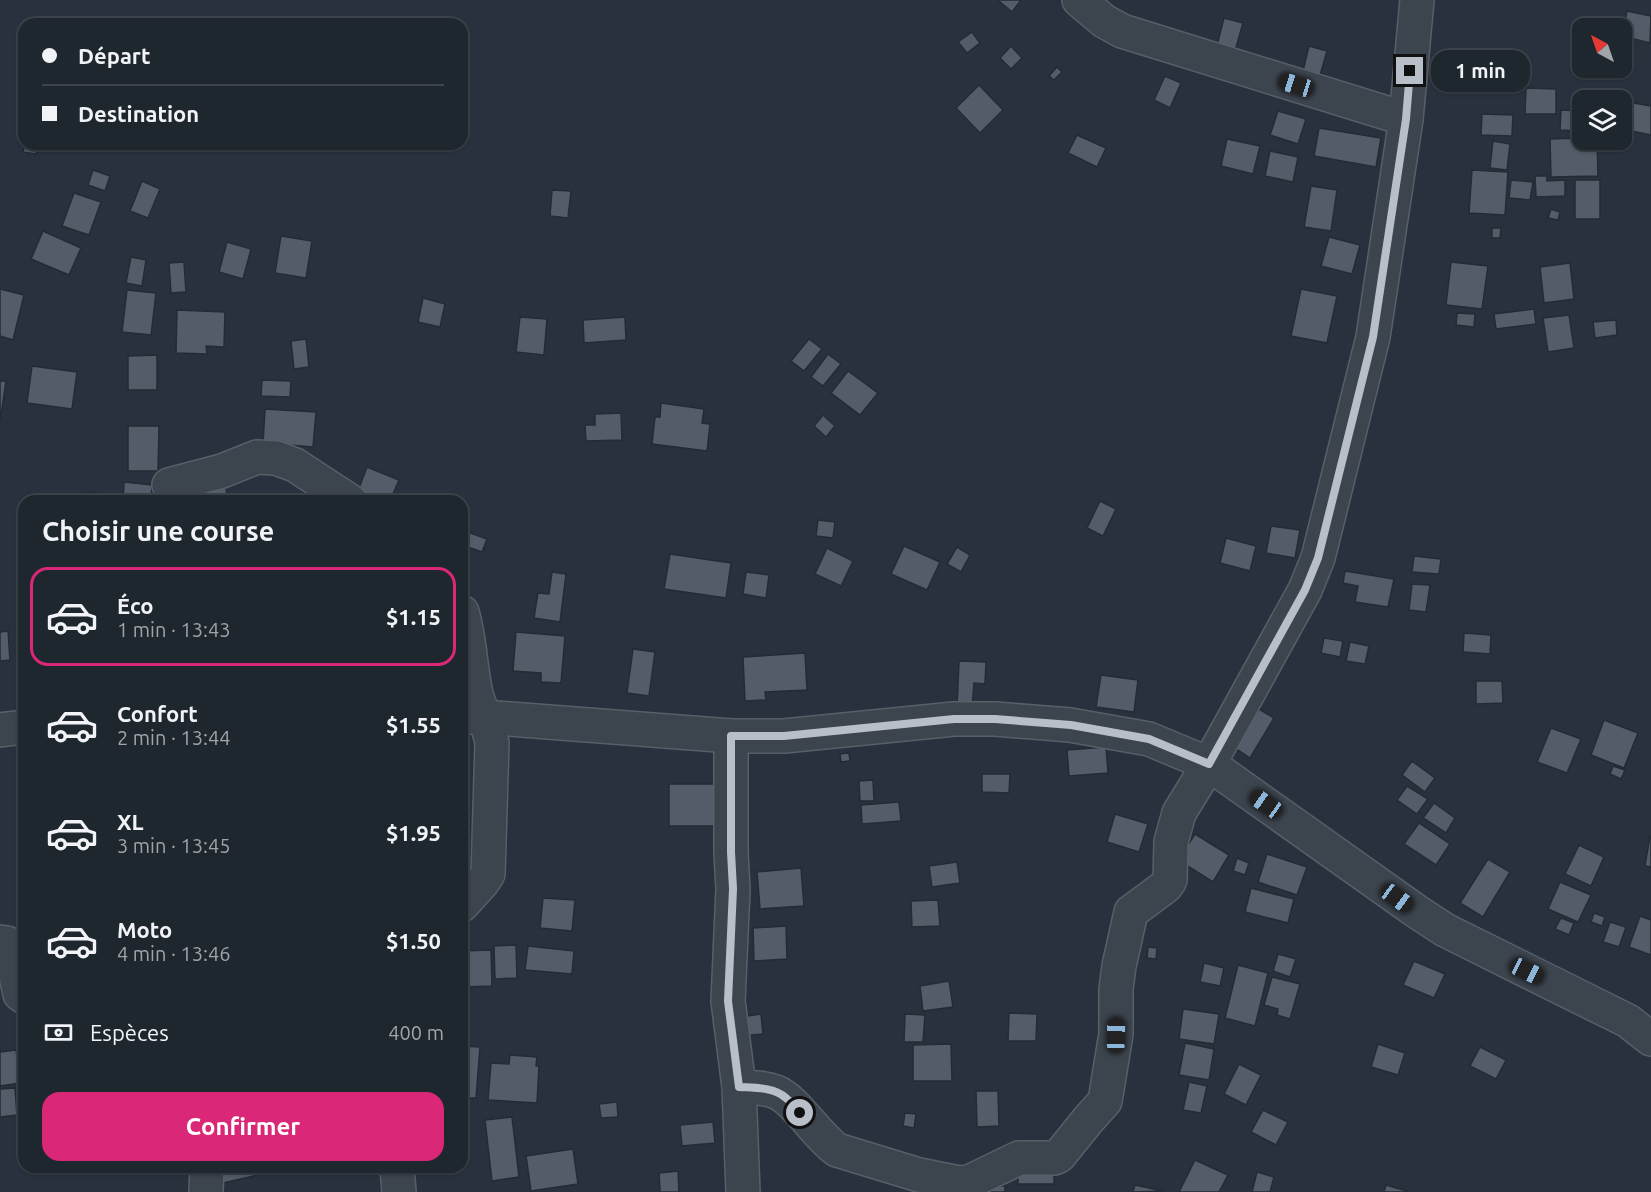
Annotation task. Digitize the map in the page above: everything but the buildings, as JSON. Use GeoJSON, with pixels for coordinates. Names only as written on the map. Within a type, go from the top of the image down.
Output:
{"type":"FeatureCollection","features":[{"type":"Feature","properties":{"kind":"street"},"geometry":{"type":"LineString","coordinates":[[1079,0],[1104,21],[1122,31],[1406,119]]}},
{"type":"Feature","properties":{"kind":"street"},"geometry":{"type":"LineString","coordinates":[[739,1087],[770,1090],[786,1098],[827,1143],[837,1150],[919,1175],[959,1183],[969,1182],[1019,1158],[1059,1156],[1105,1101],[1116,1035],[1116,988],[1129,916],[1134,909],[1166,886],[1170,880],[1170,850],[1177,818],[1305,590],[1318,558],[1373,337],[1406,119],[1417,0]]}},
{"type":"Feature","properties":{"kind":"street"},"geometry":{"type":"LineString","coordinates":[[169,485],[222,471],[257,457],[276,458],[295,465],[341,495]]}},
{"type":"Feature","properties":{"kind":"street"},"geometry":{"type":"LineString","coordinates":[[468,632],[477,697],[473,717]]}},
{"type":"Feature","properties":{"kind":"street"},"geometry":{"type":"LineString","coordinates":[[473,717],[731,736],[784,736],[954,719],[995,719],[1071,725],[1149,739],[1209,764],[1446,930],[1628,1021],[1651,1039]]}},
{"type":"Feature","properties":{"kind":"street"},"geometry":{"type":"LineString","coordinates":[[468,898],[488,874],[492,743],[490,729],[473,717]]}},
{"type":"Feature","properties":{"kind":"street"},"geometry":{"type":"LineString","coordinates":[[0,730],[18,728]]}},
{"type":"Feature","properties":{"kind":"street"},"geometry":{"type":"LineString","coordinates":[[731,736],[733,889],[728,1001],[739,1087],[743,1192]]}},
{"type":"Feature","properties":{"kind":"street"},"geometry":{"type":"LineString","coordinates":[[0,942],[10,947],[18,985]]}},
{"type":"Feature","properties":{"kind":"street"},"geometry":{"type":"LineString","coordinates":[[206,1192],[207,1173]]}},
{"type":"Feature","properties":{"kind":"street"},"geometry":{"type":"LineString","coordinates":[[397,1173],[399,1192]]}},
{"type":"Feature","properties":{"kind":"route"},"geometry":{"type":"LineString","coordinates":[[800,1113],[778,1093],[739,1087],[728,1001],[733,889],[731,736],[784,736],[954,719],[995,719],[1071,725],[1149,739],[1209,764],[1305,590],[1318,558],[1373,337],[1406,119],[1410,71]]}}]}
